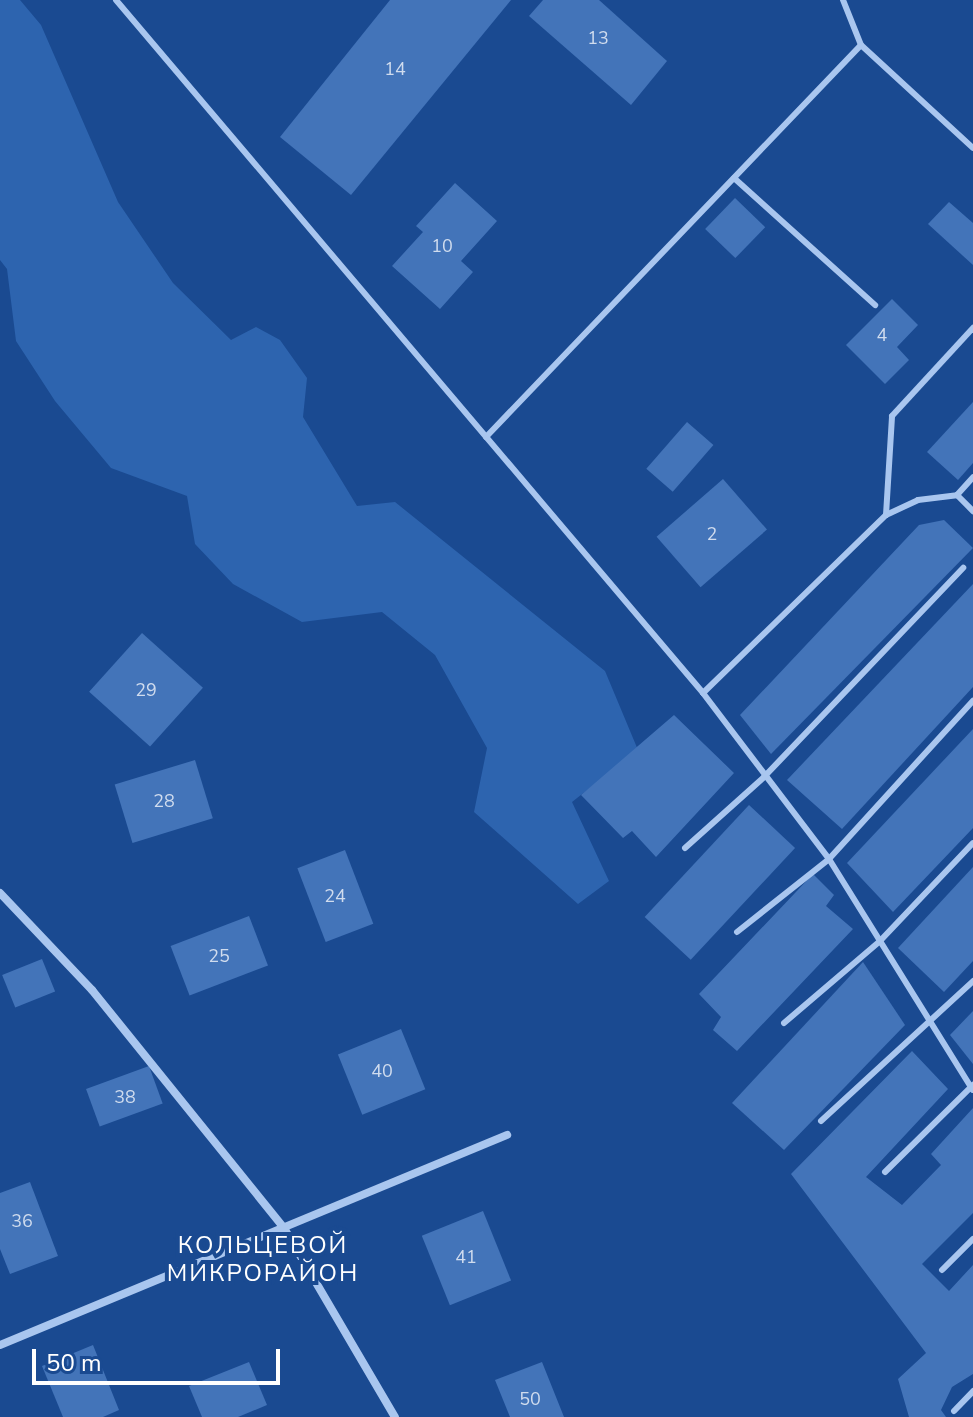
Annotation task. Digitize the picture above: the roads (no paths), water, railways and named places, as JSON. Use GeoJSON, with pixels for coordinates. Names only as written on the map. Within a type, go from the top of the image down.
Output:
{"type":"FeatureCollection","features":[{"type":"Feature","properties":{"kind":"street"},"geometry":{"type":"LineString","coordinates":[[0,893],[92,990],[284,1228],[395,1417]]}},
{"type":"Feature","properties":{"kind":"street"},"geometry":{"type":"LineString","coordinates":[[0,1345],[507,1135]]}},
{"type":"Feature","properties":{"kind":"lane"},"geometry":{"type":"LineString","coordinates":[[116,0],[703,693],[829,859],[972,1088],[885,1172]]}},
{"type":"Feature","properties":{"kind":"lane"},"geometry":{"type":"LineString","coordinates":[[843,0],[861,45],[973,148]]}},
{"type":"Feature","properties":{"kind":"lane"},"geometry":{"type":"LineString","coordinates":[[486,437],[861,45]]}},
{"type":"Feature","properties":{"kind":"lane"},"geometry":{"type":"LineString","coordinates":[[734,178],[875,305]]}},
{"type":"Feature","properties":{"kind":"lane"},"geometry":{"type":"LineString","coordinates":[[886,515],[892,416],[973,328]]}},
{"type":"Feature","properties":{"kind":"lane"},"geometry":{"type":"LineString","coordinates":[[703,693],[886,515],[918,500],[957,495],[973,477]]}},
{"type":"Feature","properties":{"kind":"lane"},"geometry":{"type":"LineString","coordinates":[[957,495],[973,511]]}},
{"type":"Feature","properties":{"kind":"lane"},"geometry":{"type":"LineString","coordinates":[[685,848],[764,777],[963,568]]}},
{"type":"Feature","properties":{"kind":"lane"},"geometry":{"type":"LineString","coordinates":[[737,932],[829,859],[973,701]]}},
{"type":"Feature","properties":{"kind":"lane"},"geometry":{"type":"LineString","coordinates":[[784,1023],[880,941],[973,843]]}},
{"type":"Feature","properties":{"kind":"lane"},"geometry":{"type":"LineString","coordinates":[[821,1121],[931,1025],[973,981]]}},
{"type":"Feature","properties":{"kind":"lane"},"geometry":{"type":"LineString","coordinates":[[942,1270],[973,1239]]}},
{"type":"Feature","properties":{"kind":"lane"},"geometry":{"type":"LineString","coordinates":[[954,1411],[973,1391]]}},
{"type":"Feature","properties":{"kind":"district","name":"КОЛЬЦЕВОЙ МИКРОРАЙОН"},"geometry":{"type":"Point","coordinates":[263,1260]}}]}
